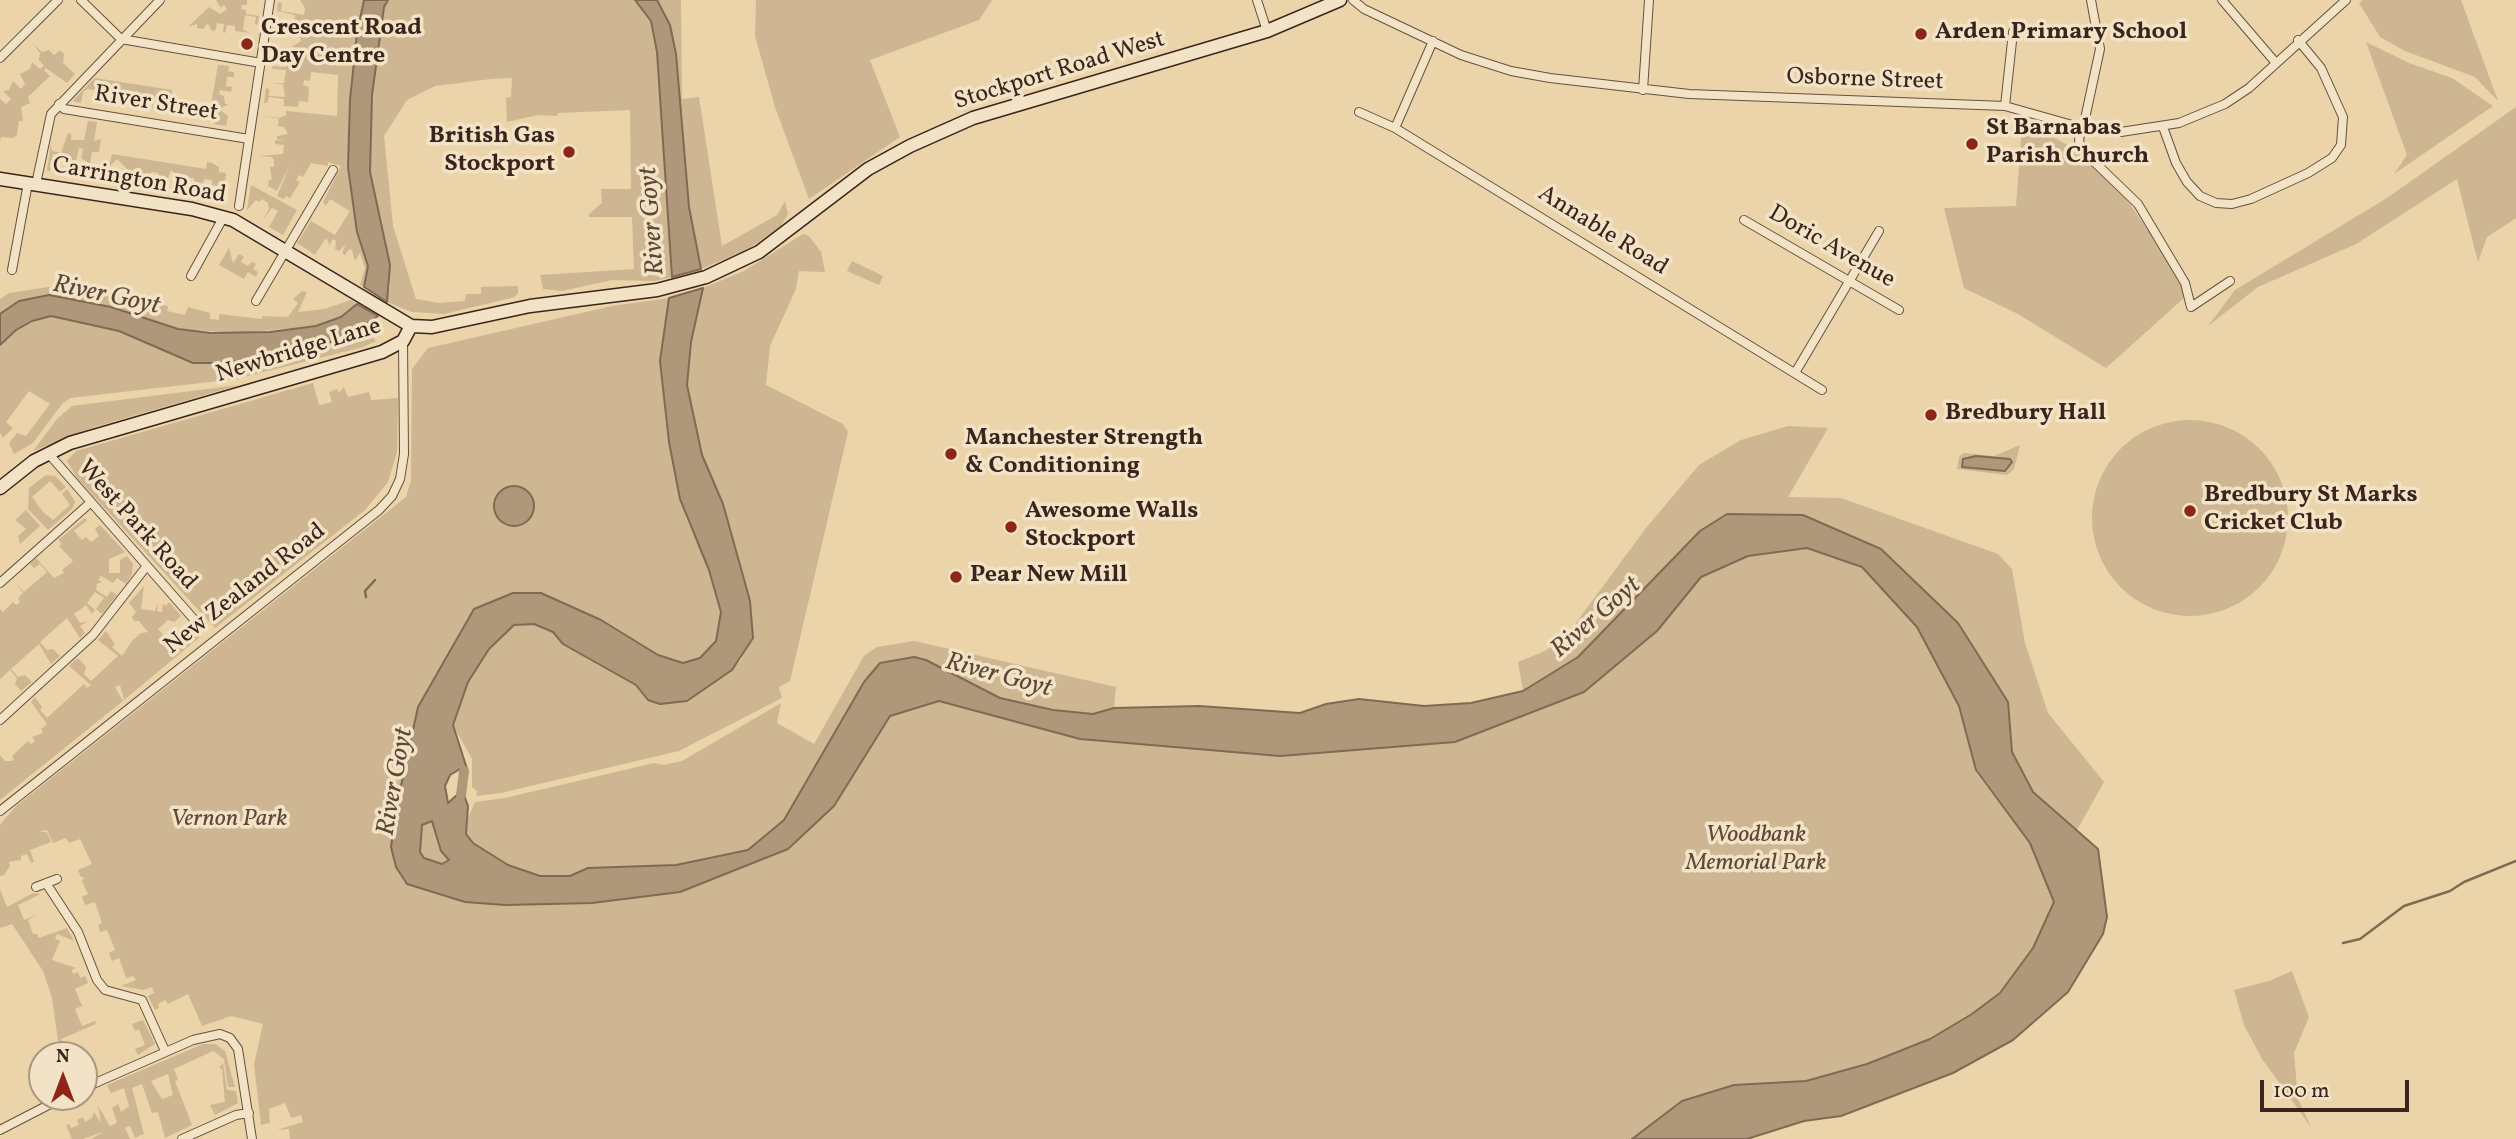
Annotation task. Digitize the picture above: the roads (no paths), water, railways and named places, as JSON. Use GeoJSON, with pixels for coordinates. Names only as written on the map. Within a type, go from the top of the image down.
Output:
{"type":"FeatureCollection","features":[{"type":"Feature","properties":{"kind":"main road","name":"Stockport Road West"},"geometry":{"type":"LineString","coordinates":[[806,214],[868,169],[910,146],[973,118],[1267,31],[1340,0]]}},
{"type":"Feature","properties":{"kind":"main road","name":"Carrington Road"},"geometry":{"type":"LineString","coordinates":[[0,179],[224,216],[411,326]]}},
{"type":"Feature","properties":{"kind":"main road","name":"Newbridge Lane"},"geometry":{"type":"LineString","coordinates":[[0,488],[48,453],[81,438],[382,352],[402,341],[411,326],[432,327],[530,306],[657,290],[706,277],[759,252],[806,214]]}},
{"type":"Feature","properties":{"kind":"street"},"geometry":{"type":"LineString","coordinates":[[0,58],[58,0]]}},
{"type":"Feature","properties":{"kind":"street"},"geometry":{"type":"LineString","coordinates":[[81,0],[121,39],[261,63]]}},
{"type":"Feature","properties":{"kind":"street"},"geometry":{"type":"LineString","coordinates":[[12,270],[47,124],[59,104],[160,0]]}},
{"type":"Feature","properties":{"kind":"street"},"geometry":{"type":"LineString","coordinates":[[239,206],[270,0]]}},
{"type":"Feature","properties":{"kind":"street"},"geometry":{"type":"LineString","coordinates":[[1257,0],[1267,31]]}},
{"type":"Feature","properties":{"kind":"street","name":"Osborne Street"},"geometry":{"type":"LineString","coordinates":[[1353,0],[1364,9],[1461,55],[1511,71],[1643,90],[2005,106],[2082,128],[2121,132],[2164,127],[2197,117],[2225,104],[2276,63],[2298,40],[2346,0]]}},
{"type":"Feature","properties":{"kind":"street"},"geometry":{"type":"LineString","coordinates":[[1643,90],[1649,0]]}},
{"type":"Feature","properties":{"kind":"street"},"geometry":{"type":"LineString","coordinates":[[2091,0],[2100,49],[2079,141],[2083,151],[2138,204],[2185,284],[2191,307],[2230,281]]}},
{"type":"Feature","properties":{"kind":"street"},"geometry":{"type":"LineString","coordinates":[[2222,0],[2276,63]]}},
{"type":"Feature","properties":{"kind":"street"},"geometry":{"type":"LineString","coordinates":[[2005,106],[2013,32]]}},
{"type":"Feature","properties":{"kind":"street"},"geometry":{"type":"LineString","coordinates":[[2164,127],[2176,163],[2187,182],[2200,196],[2216,203],[2232,204],[2251,199],[2308,173],[2332,158],[2341,145],[2343,117],[2321,68],[2298,40]]}},
{"type":"Feature","properties":{"kind":"street"},"geometry":{"type":"LineString","coordinates":[[1395,128],[1433,41]]}},
{"type":"Feature","properties":{"kind":"street","name":"River Street"},"geometry":{"type":"LineString","coordinates":[[59,104],[64,109],[249,139]]}},
{"type":"Feature","properties":{"kind":"street","name":"Annable Road"},"geometry":{"type":"LineString","coordinates":[[1359,113],[1395,128],[1822,390]]}},
{"type":"Feature","properties":{"kind":"street"},"geometry":{"type":"LineString","coordinates":[[256,301],[333,170]]}},
{"type":"Feature","properties":{"kind":"street"},"geometry":{"type":"LineString","coordinates":[[191,275],[224,216]]}},
{"type":"Feature","properties":{"kind":"street","name":"Doric Avenue"},"geometry":{"type":"LineString","coordinates":[[1744,220],[1899,310]]}},
{"type":"Feature","properties":{"kind":"street"},"geometry":{"type":"LineString","coordinates":[[1795,373],[1879,231]]}},
{"type":"Feature","properties":{"kind":"street","name":"New Zealand Road"},"geometry":{"type":"LineString","coordinates":[[0,811],[379,510],[392,496],[400,479],[404,454],[402,341]]}},
{"type":"Feature","properties":{"kind":"street","name":"West Park Road"},"geometry":{"type":"LineString","coordinates":[[48,453],[198,624]]}},
{"type":"Feature","properties":{"kind":"street"},"geometry":{"type":"LineString","coordinates":[[0,583],[90,503]]}},
{"type":"Feature","properties":{"kind":"street"},"geometry":{"type":"LineString","coordinates":[[0,720],[93,635],[146,567]]}},
{"type":"Feature","properties":{"kind":"street"},"geometry":{"type":"LineString","coordinates":[[36,887],[57,879]]}},
{"type":"Feature","properties":{"kind":"street"},"geometry":{"type":"LineString","coordinates":[[46,883],[78,932],[97,980],[105,990],[142,1000],[165,1051]]}},
{"type":"Feature","properties":{"kind":"street"},"geometry":{"type":"LineString","coordinates":[[98,1082],[206,1035],[220,1034],[230,1038],[240,1057],[252,1139]]}},
{"type":"Feature","properties":{"kind":"street"},"geometry":{"type":"LineString","coordinates":[[0,1130],[37,1111]]}},
{"type":"Feature","properties":{"kind":"street"},"geometry":{"type":"LineString","coordinates":[[182,1139],[249,1112]]}},
{"type":"Feature","properties":{"kind":"waterway"},"geometry":{"type":"LineString","coordinates":[[366,597],[365,591],[375,580]]}},
{"type":"Feature","properties":{"kind":"waterway"},"geometry":{"type":"LineString","coordinates":[[461,795],[464,771]]}},
{"type":"Feature","properties":{"kind":"waterway"},"geometry":{"type":"LineString","coordinates":[[2343,943],[2360,939],[2404,906],[2450,891],[2464,882],[2516,861]]}},
{"type":"Feature","properties":{"kind":"place","name":"Arden Primary School"},"geometry":{"type":"Point","coordinates":[1921,34]}},
{"type":"Feature","properties":{"kind":"place","name":"Crescent Road Day Centre"},"geometry":{"type":"Point","coordinates":[247,44]}},
{"type":"Feature","properties":{"kind":"place","name":"St Barnabas Parish Church"},"geometry":{"type":"Point","coordinates":[1972,144]}},
{"type":"Feature","properties":{"kind":"place","name":"British Gas Stockport"},"geometry":{"type":"Point","coordinates":[569,152]}},
{"type":"Feature","properties":{"kind":"place","name":"Bredbury Hall"},"geometry":{"type":"Point","coordinates":[1931,415]}},
{"type":"Feature","properties":{"kind":"place","name":"Manchester Strength & Conditioning"},"geometry":{"type":"Point","coordinates":[951,454]}},
{"type":"Feature","properties":{"kind":"place","name":"Bredbury St Marks Cricket Club"},"geometry":{"type":"Point","coordinates":[2190,511]}},
{"type":"Feature","properties":{"kind":"place","name":"Awesome Walls Stockport"},"geometry":{"type":"Point","coordinates":[1011,527]}},
{"type":"Feature","properties":{"kind":"place","name":"Pear New Mill"},"geometry":{"type":"Point","coordinates":[956,577]}},
{"type":"Feature","properties":{"kind":"water label","name":"River Goyt"},"geometry":{"type":"Point","coordinates":[654,221]}},
{"type":"Feature","properties":{"kind":"water label","name":"River Goyt"},"geometry":{"type":"Point","coordinates":[106,297]}},
{"type":"Feature","properties":{"kind":"water label","name":"River Goyt"},"geometry":{"type":"Point","coordinates":[1597,619]}},
{"type":"Feature","properties":{"kind":"water label","name":"River Goyt"},"geometry":{"type":"Point","coordinates":[998,677]}},
{"type":"Feature","properties":{"kind":"water label","name":"River Goyt"},"geometry":{"type":"Point","coordinates":[397,782]}},
{"type":"Feature","properties":{"kind":"park label","name":"Vernon Park"},"geometry":{"type":"Point","coordinates":[229,821]}},
{"type":"Feature","properties":{"kind":"park label","name":"Woodbank Memorial Park"},"geometry":{"type":"Point","coordinates":[1756,851]}}]}
